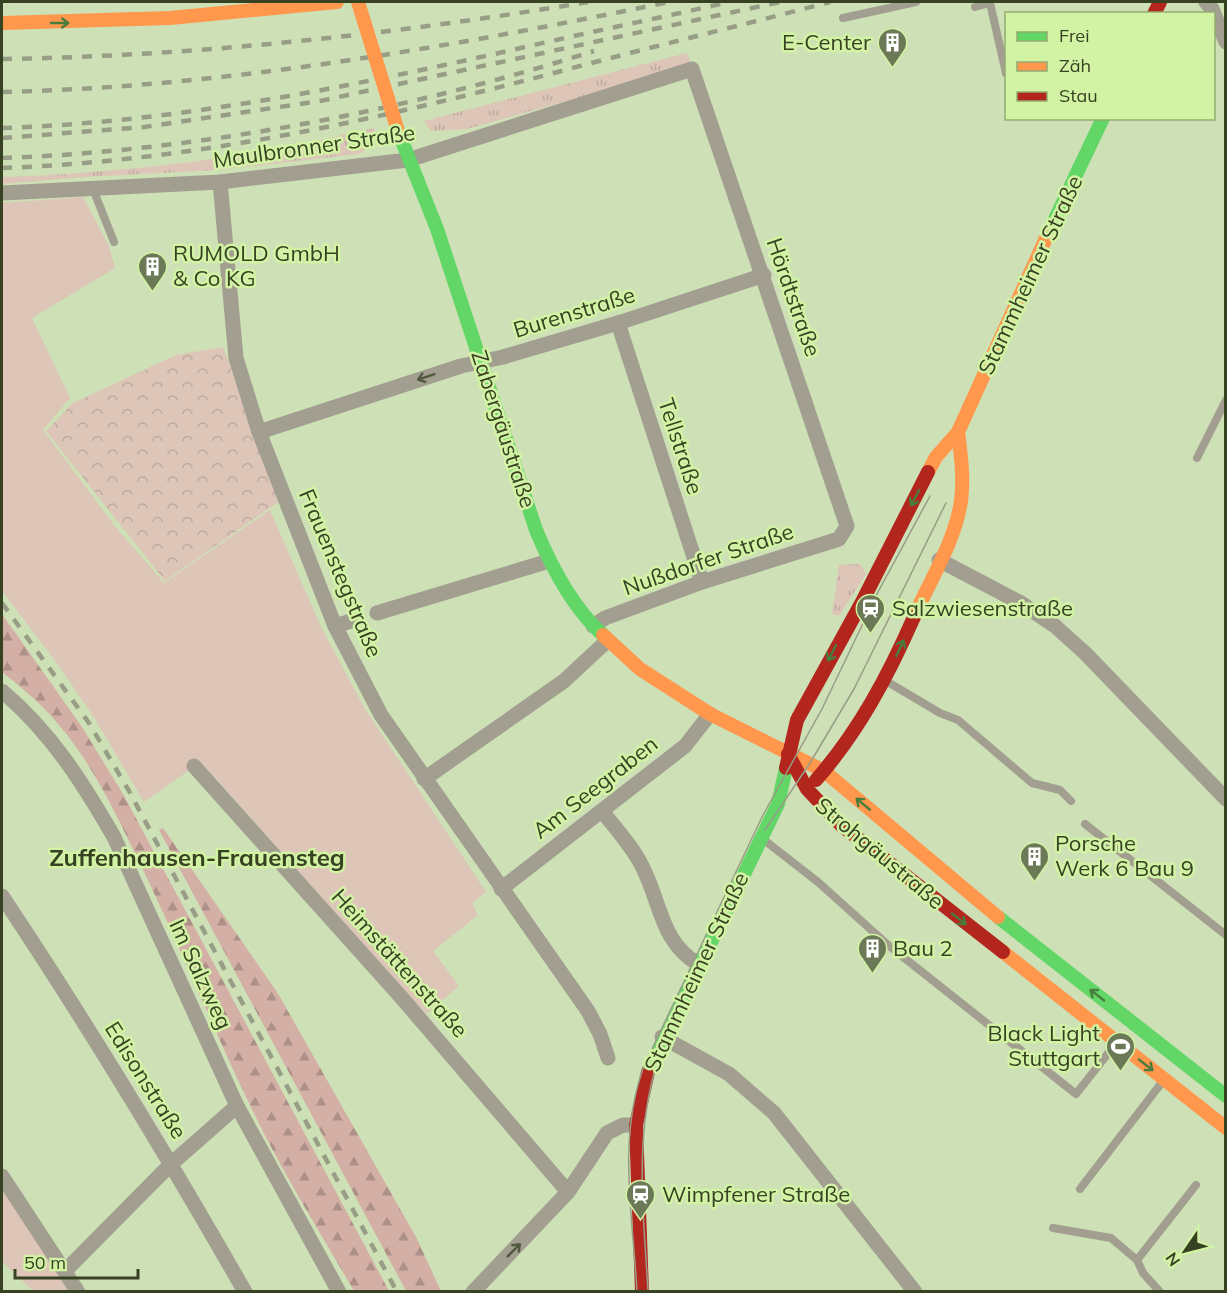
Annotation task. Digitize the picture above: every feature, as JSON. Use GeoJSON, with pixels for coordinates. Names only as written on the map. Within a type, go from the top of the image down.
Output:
{"type":"FeatureCollection","features":[{"type":"Feature","properties":{"kind":"main road"},"geometry":{"type":"LineString","coordinates":[[2,23],[181,19],[249,14],[337,2]]}},
{"type":"Feature","properties":{"kind":"main road","name":"Zabergäustraße"},"geometry":{"type":"LineString","coordinates":[[358,2],[408,160],[437,229],[536,530],[549,561],[593,627],[657,682],[710,714],[788,754]]}},
{"type":"Feature","properties":{"kind":"main road","name":"Stammheimer Straße"},"geometry":{"type":"LineString","coordinates":[[642,1292],[636,1125],[643,1086],[662,1036],[778,804],[797,720],[946,473],[958,432],[1100,120]]}},
{"type":"Feature","properties":{"kind":"main road","name":"Stammheimer Straße"},"geometry":{"type":"LineString","coordinates":[[778,804],[807,789],[824,771],[846,745],[884,680],[939,560],[961,503],[936,457],[958,432]]}},
{"type":"Feature","properties":{"kind":"main road","name":"Strohgäustraße"},"geometry":{"type":"LineString","coordinates":[[788,754],[824,771],[975,899],[1226,1096]]}},
{"type":"Feature","properties":{"kind":"main road","name":"Strohgäustraße"},"geometry":{"type":"LineString","coordinates":[[788,754],[807,789],[841,825],[1226,1128]]}},
{"type":"Feature","properties":{"kind":"main road"},"geometry":{"type":"LineString","coordinates":[[1165,1079],[1179,1060]]}},
{"type":"Feature","properties":{"kind":"street"},"geometry":{"type":"LineString","coordinates":[[1215,16],[1226,42]]}},
{"type":"Feature","properties":{"kind":"street","name":"Maulbronner Straße"},"geometry":{"type":"LineString","coordinates":[[2,193],[220,182],[408,160],[692,69]]}},
{"type":"Feature","properties":{"kind":"street","name":"Hördtstraße"},"geometry":{"type":"LineString","coordinates":[[692,69],[764,275],[847,526],[839,539]]}},
{"type":"Feature","properties":{"kind":"street","name":"Frauenstegstraße"},"geometry":{"type":"LineString","coordinates":[[220,182],[234,343],[259,432],[335,626],[381,715],[588,1011],[600,1034],[608,1058]]}},
{"type":"Feature","properties":{"kind":"street","name":"Burenstraße"},"geometry":{"type":"LineString","coordinates":[[259,432],[482,361],[618,323],[764,275]]}},
{"type":"Feature","properties":{"kind":"street","name":"Tellstraße"},"geometry":{"type":"LineString","coordinates":[[618,323],[702,582]]}},
{"type":"Feature","properties":{"kind":"street","name":"Nußdorfer Straße"},"geometry":{"type":"LineString","coordinates":[[593,627],[605,618],[702,582],[839,539]]}},
{"type":"Feature","properties":{"kind":"street"},"geometry":{"type":"LineString","coordinates":[[939,560],[1021,603],[1055,626],[1085,652],[1226,799]]}},
{"type":"Feature","properties":{"kind":"street"},"geometry":{"type":"LineString","coordinates":[[377,614],[549,561]]}},
{"type":"Feature","properties":{"kind":"street"},"geometry":{"type":"LineString","coordinates":[[335,626],[351,621]]}},
{"type":"Feature","properties":{"kind":"street"},"geometry":{"type":"LineString","coordinates":[[424,779],[564,681],[607,641]]}},
{"type":"Feature","properties":{"kind":"street","name":"Im Salzweg"},"geometry":{"type":"LineString","coordinates":[[2,691],[46,733],[99,811],[237,1106],[339,1292]]}},
{"type":"Feature","properties":{"kind":"street","name":"Am Seegraben"},"geometry":{"type":"LineString","coordinates":[[501,889],[685,746],[710,714]]}},
{"type":"Feature","properties":{"kind":"street","name":"Heimstättenstraße"},"geometry":{"type":"LineString","coordinates":[[194,766],[401,997],[568,1192]]}},
{"type":"Feature","properties":{"kind":"street"},"geometry":{"type":"LineString","coordinates":[[602,811],[636,854],[664,924],[680,951],[698,964]]}},
{"type":"Feature","properties":{"kind":"street","name":"Edisonstraße"},"geometry":{"type":"LineString","coordinates":[[2,896],[56,978],[171,1164],[244,1292]]}},
{"type":"Feature","properties":{"kind":"street"},"geometry":{"type":"LineString","coordinates":[[662,1036],[729,1074],[774,1113],[915,1292]]}},
{"type":"Feature","properties":{"kind":"street"},"geometry":{"type":"LineString","coordinates":[[65,1271],[171,1164],[237,1106]]}},
{"type":"Feature","properties":{"kind":"street"},"geometry":{"type":"LineString","coordinates":[[473,1292],[544,1220],[568,1192],[607,1134],[623,1125],[636,1125]]}},
{"type":"Feature","properties":{"kind":"street"},"geometry":{"type":"LineString","coordinates":[[2,1176],[78,1292]]}},
{"type":"Feature","properties":{"kind":"lane"},"geometry":{"type":"LineString","coordinates":[[843,18],[916,2]]}},
{"type":"Feature","properties":{"kind":"lane"},"geometry":{"type":"LineString","coordinates":[[975,7],[990,3],[1005,69]]}},
{"type":"Feature","properties":{"kind":"lane"},"geometry":{"type":"LineString","coordinates":[[93,189],[114,242]]}},
{"type":"Feature","properties":{"kind":"lane"},"geometry":{"type":"LineString","coordinates":[[1197,458],[1226,400]]}},
{"type":"Feature","properties":{"kind":"lane"},"geometry":{"type":"LineString","coordinates":[[884,680],[940,713],[958,720],[1032,783],[1060,790],[1071,801]]}},
{"type":"Feature","properties":{"kind":"lane"},"geometry":{"type":"LineString","coordinates":[[1085,824],[1226,935]]}},
{"type":"Feature","properties":{"kind":"lane"},"geometry":{"type":"LineString","coordinates":[[760,837],[818,882],[888,945],[1076,1094],[1117,1042]]}},
{"type":"Feature","properties":{"kind":"lane"},"geometry":{"type":"LineString","coordinates":[[1080,1190],[1165,1079]]}},
{"type":"Feature","properties":{"kind":"lane"},"geometry":{"type":"LineString","coordinates":[[1137,1260],[1196,1185]]}},
{"type":"Feature","properties":{"kind":"lane"},"geometry":{"type":"LineString","coordinates":[[1053,1228],[1111,1238],[1137,1260],[1143,1273],[1160,1292]]}},
{"type":"Feature","properties":{"kind":"green space"},"geometry":{"type":"Polygon","coordinates":[[[687,53],[692,66],[467,129],[431,131],[424,121],[687,53]]]}},
{"type":"Feature","properties":{"kind":"green space"},"geometry":{"type":"Polygon","coordinates":[[[375,128],[373,144],[359,154],[218,170],[2,184],[2,177],[69,174],[204,160],[284,148],[375,128]]]}},
{"type":"Feature","properties":{"kind":"green space"},"geometry":{"type":"Polygon","coordinates":[[[83,197],[109,246],[115,268],[32,318],[70,398],[43,430],[114,525],[164,583],[270,510],[321,627],[365,709],[486,892],[472,903],[478,915],[433,951],[459,986],[426,1014],[201,762],[144,802],[95,719],[57,663],[2,591],[2,203],[83,197]]]}},
{"type":"Feature","properties":{"kind":"green space"},"geometry":{"type":"Polygon","coordinates":[[[223,347],[281,500],[165,581],[46,431],[73,403],[176,355],[223,347]]]}},
{"type":"Feature","properties":{"kind":"green space"},"geometry":{"type":"Polygon","coordinates":[[[860,564],[866,574],[839,616],[832,614],[839,565],[860,564]]]}},
{"type":"Feature","properties":{"kind":"green space"},"geometry":{"type":"Polygon","coordinates":[[[2,614],[82,727],[123,794],[389,1291],[354,1291],[299,1198],[248,1101],[148,880],[100,784],[70,738],[52,717],[32,696],[2,672],[2,614]]]}},
{"type":"Feature","properties":{"kind":"green space"},"geometry":{"type":"Polygon","coordinates":[[[163,828],[277,992],[416,1237],[441,1291],[406,1291],[159,830],[163,828]]]}},
{"type":"Feature","properties":{"kind":"green space"},"geometry":{"type":"Polygon","coordinates":[[[2,1182],[73,1291],[33,1291],[2,1261],[2,1182]]]}},
{"type":"Feature","properties":{"kind":"tram line"},"geometry":{"type":"LineString","coordinates":[[637,1292],[630,1206],[629,1150],[631,1121],[644,1066],[763,815],[822,709],[878,592],[930,496]]}},
{"type":"Feature","properties":{"kind":"tram line"},"geometry":{"type":"LineString","coordinates":[[765,830],[810,763],[854,689],[946,503]]}},
{"type":"Feature","properties":{"kind":"tram line"},"geometry":{"type":"LineString","coordinates":[[648,1292],[642,1192],[644,1127],[657,1063],[669,1031]]}},
{"type":"Feature","properties":{"kind":"railway"},"geometry":{"type":"LineString","coordinates":[[2,59],[149,53],[296,41],[443,24],[588,2]]}},
{"type":"Feature","properties":{"kind":"railway"},"geometry":{"type":"LineString","coordinates":[[2,92],[86,89],[170,82],[337,62],[421,49],[669,2]]}},
{"type":"Feature","properties":{"kind":"railway"},"geometry":{"type":"LineString","coordinates":[[2,128],[136,118],[270,99],[402,74],[729,2]]}},
{"type":"Feature","properties":{"kind":"railway"},"geometry":{"type":"LineString","coordinates":[[2,138],[144,127],[320,101],[780,2]]}},
{"type":"Feature","properties":{"kind":"railway"},"geometry":{"type":"LineString","coordinates":[[2,168],[76,164],[149,156],[294,134],[509,85],[830,2]]}},
{"type":"Feature","properties":{"kind":"railway"},"geometry":{"type":"LineString","coordinates":[[2,158],[151,147],[301,124],[449,92],[594,51]]}},
{"type":"Feature","properties":{"kind":"railway"},"geometry":{"type":"LineString","coordinates":[[2,603],[89,723],[129,791],[397,1292]]}},
{"type":"Feature","properties":{"kind":"traffic: fast"},"geometry":{"type":"LineString","coordinates":[[1047,236],[1102,120]]}},
{"type":"Feature","properties":{"kind":"traffic: fast"},"geometry":{"type":"LineString","coordinates":[[398,131],[437,229],[536,530],[564,586],[582,612],[603,635]]}},
{"type":"Feature","properties":{"kind":"traffic: fast"},"geometry":{"type":"LineString","coordinates":[[648,1072],[778,804],[786,768]]}},
{"type":"Feature","properties":{"kind":"traffic: fast"},"geometry":{"type":"LineString","coordinates":[[998,917],[1226,1096]]}},
{"type":"Feature","properties":{"kind":"traffic: slow"},"geometry":{"type":"LineString","coordinates":[[2,23],[170,18],[337,2]]}},
{"type":"Feature","properties":{"kind":"traffic: slow"},"geometry":{"type":"LineString","coordinates":[[358,2],[398,131]]}},
{"type":"Feature","properties":{"kind":"traffic: slow"},"geometry":{"type":"LineString","coordinates":[[928,472],[936,457],[958,432],[1047,236]]}},
{"type":"Feature","properties":{"kind":"traffic: slow"},"geometry":{"type":"LineString","coordinates":[[914,617],[948,546],[958,516],[962,484],[958,432]]}},
{"type":"Feature","properties":{"kind":"traffic: slow"},"geometry":{"type":"LineString","coordinates":[[603,635],[640,669],[710,714],[824,771],[998,917]]}},
{"type":"Feature","properties":{"kind":"traffic: slow"},"geometry":{"type":"LineString","coordinates":[[1003,952],[1226,1128]]}},
{"type":"Feature","properties":{"kind":"traffic: jam"},"geometry":{"type":"LineString","coordinates":[[1155,12],[1160,2]]}},
{"type":"Feature","properties":{"kind":"traffic: jam"},"geometry":{"type":"LineString","coordinates":[[786,768],[797,720],[862,602],[928,472]]}},
{"type":"Feature","properties":{"kind":"traffic: jam"},"geometry":{"type":"LineString","coordinates":[[816,780],[859,722],[894,660],[914,617]]}},
{"type":"Feature","properties":{"kind":"traffic: jam"},"geometry":{"type":"LineString","coordinates":[[788,754],[807,789],[841,825],[1003,952]]}},
{"type":"Feature","properties":{"kind":"traffic: jam"},"geometry":{"type":"LineString","coordinates":[[642,1292],[636,1125],[648,1072]]}},
{"type":"Feature","properties":{"kind":"place","name":"E-Center"},"geometry":{"type":"Point","coordinates":[892,68]}},
{"type":"Feature","properties":{"kind":"place","name":"RUMOLD GmbH & Co KG"},"geometry":{"type":"Point","coordinates":[152,292]}},
{"type":"Feature","properties":{"kind":"place","name":"Salzwiesenstraße"},"geometry":{"type":"Point","coordinates":[871,634]}},
{"type":"Feature","properties":{"kind":"place","name":"Porsche Werk 6 Bau 9"},"geometry":{"type":"Point","coordinates":[1034,882]}},
{"type":"Feature","properties":{"kind":"place","name":"Bau 2"},"geometry":{"type":"Point","coordinates":[872,974]}},
{"type":"Feature","properties":{"kind":"place","name":"Black Light Stuttgart"},"geometry":{"type":"Point","coordinates":[1121,1072]}},
{"type":"Feature","properties":{"kind":"place","name":"Wimpfener Straße"},"geometry":{"type":"Point","coordinates":[641,1220]}},
{"type":"Feature","properties":{"kind":"district","name":"Zuffenhausen-Frauensteg"},"geometry":{"type":"Point","coordinates":[197,858]}}]}
